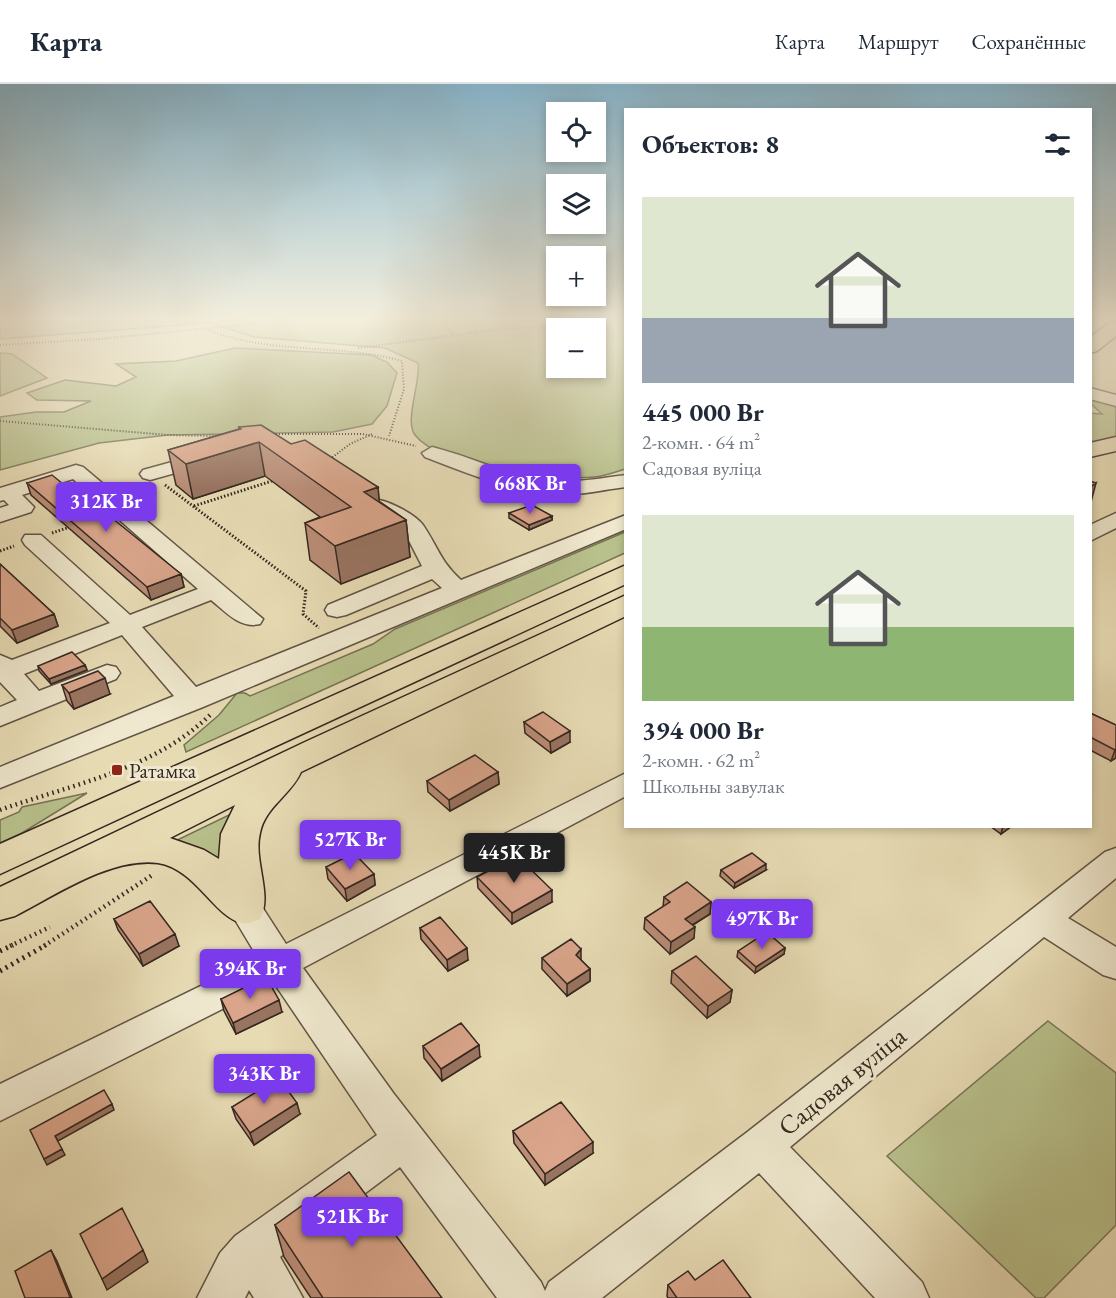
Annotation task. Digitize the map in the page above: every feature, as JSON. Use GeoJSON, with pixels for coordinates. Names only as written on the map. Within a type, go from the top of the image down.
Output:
{"type":"FeatureCollection","features":[{"type":"Feature","properties":{"kind":"highway"},"geometry":{"type":"LineString","coordinates":[[1092,450],[1116,444]]}},
{"type":"Feature","properties":{"kind":"highway"},"geometry":{"type":"LineString","coordinates":[[0,860],[624,574]]}},
{"type":"Feature","properties":{"kind":"highway"},"geometry":{"type":"LineString","coordinates":[[0,905],[317,750],[621,607]]}},
{"type":"Feature","properties":{"kind":"highway"},"geometry":{"type":"LineString","coordinates":[[245,908],[237,846],[242,821],[260,796],[285,772],[317,750]]}},
{"type":"Feature","properties":{"kind":"highway"},"geometry":{"type":"LineString","coordinates":[[92,859],[128,850],[156,849],[178,854],[194,861],[215,875],[245,908]]}},
{"type":"Feature","properties":{"kind":"street"},"geometry":{"type":"LineString","coordinates":[[1092,394],[1116,401]]}},
{"type":"Feature","properties":{"kind":"street"},"geometry":{"type":"LineString","coordinates":[[150,474],[193,460],[224,446]]}},
{"type":"Feature","properties":{"kind":"street"},"geometry":{"type":"LineString","coordinates":[[432,453],[507,478],[549,486],[571,488],[624,481]]}},
{"type":"Feature","properties":{"kind":"street"},"geometry":{"type":"LineString","coordinates":[[4,494],[76,471],[214,591],[251,620]]}},
{"type":"Feature","properties":{"kind":"street"},"geometry":{"type":"LineString","coordinates":[[356,490],[413,527],[435,569],[458,590]]}},
{"type":"Feature","properties":{"kind":"street"},"geometry":{"type":"LineString","coordinates":[[0,516],[23,507],[4,494]]}},
{"type":"Feature","properties":{"kind":"street"},"geometry":{"type":"LineString","coordinates":[[1092,533],[1116,519]]}},
{"type":"Feature","properties":{"kind":"street"},"geometry":{"type":"LineString","coordinates":[[0,778],[204,705],[458,590],[624,522]]}},
{"type":"Feature","properties":{"kind":"street"},"geometry":{"type":"LineString","coordinates":[[33,540],[126,624],[204,705]]}},
{"type":"Feature","properties":{"kind":"street"},"geometry":{"type":"LineString","coordinates":[[337,610],[435,569]]}},
{"type":"Feature","properties":{"kind":"street"},"geometry":{"type":"LineString","coordinates":[[34,703],[2,669],[214,591]]}},
{"type":"Feature","properties":{"kind":"street"},"geometry":{"type":"LineString","coordinates":[[0,717],[107,673]]}},
{"type":"Feature","properties":{"kind":"street"},"geometry":{"type":"LineString","coordinates":[[0,1103],[279,964],[624,784]]}},
{"type":"Feature","properties":{"kind":"street","name":"Садовая вуліца"},"geometry":{"type":"LineString","coordinates":[[566,1298],[761,1146],[1116,860]]}},
{"type":"Feature","properties":{"kind":"street"},"geometry":{"type":"LineString","coordinates":[[245,908],[279,964],[404,1140],[525,1298]]}},
{"type":"Feature","properties":{"kind":"street"},"geometry":{"type":"LineString","coordinates":[[1044,920],[1116,965]]}},
{"type":"Feature","properties":{"kind":"street"},"geometry":{"type":"LineString","coordinates":[[220,1298],[236,1269],[251,1252],[404,1140]]}},
{"type":"Feature","properties":{"kind":"street"},"geometry":{"type":"LineString","coordinates":[[761,1146],[906,1298]]}},
{"type":"Feature","properties":{"kind":"street"},"geometry":{"type":"LineString","coordinates":[[251,1252],[280,1298]]}},
{"type":"Feature","properties":{"kind":"path"},"geometry":{"type":"LineString","coordinates":[[389,436],[402,400],[406,377]]}},
{"type":"Feature","properties":{"kind":"path"},"geometry":{"type":"LineString","coordinates":[[0,421],[168,435],[224,446]]}},
{"type":"Feature","properties":{"kind":"path"},"geometry":{"type":"LineString","coordinates":[[269,434],[352,432],[373,434],[389,436],[432,453]]}},
{"type":"Feature","properties":{"kind":"path"},"geometry":{"type":"LineString","coordinates":[[336,460],[323,464],[350,444],[373,434]]}},
{"type":"Feature","properties":{"kind":"path"},"geometry":{"type":"LineString","coordinates":[[150,474],[306,591],[303,614],[328,635]]}},
{"type":"Feature","properties":{"kind":"path"},"geometry":{"type":"LineString","coordinates":[[193,506],[284,477]]}},
{"type":"Feature","properties":{"kind":"path"},"geometry":{"type":"LineString","coordinates":[[0,551],[78,525]]}},
{"type":"Feature","properties":{"kind":"path"},"geometry":{"type":"LineString","coordinates":[[0,810],[94,780],[163,750],[205,722],[204,705]]}},
{"type":"Feature","properties":{"kind":"path"},"geometry":{"type":"LineString","coordinates":[[0,971],[26,958],[159,871],[194,861]]}},
{"type":"Feature","properties":{"kind":"path"},"geometry":{"type":"LineString","coordinates":[[0,951],[50,927]]}},
{"type":"Feature","properties":{"kind":"green space"},"geometry":{"type":"Polygon","coordinates":[[[0,377],[47,378],[0,396],[0,377]]]}},
{"type":"Feature","properties":{"kind":"green space"},"geometry":{"type":"Polygon","coordinates":[[[136,377],[396,377],[387,406],[372,424],[333,432],[168,435],[99,443],[0,470],[0,417],[36,412],[64,412],[91,401],[37,400],[27,393],[65,380],[116,386],[136,377]]]}},
{"type":"Feature","properties":{"kind":"green space"},"geometry":{"type":"Polygon","coordinates":[[[417,377],[624,377],[624,469],[606,475],[576,478],[526,474],[472,463],[448,456],[428,446],[415,435],[411,421],[417,377]]]}},
{"type":"Feature","properties":{"kind":"green space"},"geometry":{"type":"Polygon","coordinates":[[[1092,396],[1116,405],[1116,438],[1092,443],[1092,413],[1102,414],[1092,405],[1092,396]]]}},
{"type":"Feature","properties":{"kind":"green space"},"geometry":{"type":"Polygon","coordinates":[[[624,532],[624,553],[186,752],[184,745],[219,715],[237,693],[250,696],[373,644],[395,629],[624,532]]]}},
{"type":"Feature","properties":{"kind":"green space"},"geometry":{"type":"Polygon","coordinates":[[[87,793],[22,833],[0,843],[0,820],[19,812],[22,807],[87,793]]]}},
{"type":"Feature","properties":{"kind":"green space"},"geometry":{"type":"Polygon","coordinates":[[[231,814],[225,870],[167,845],[231,814]]]}},
{"type":"Feature","properties":{"kind":"green space"},"geometry":{"type":"Polygon","coordinates":[[[1048,1021],[1116,1073],[1116,1225],[1044,1298],[1036,1298],[887,1156],[1048,1021]]]}},
{"type":"Feature","properties":{"kind":"building"},"geometry":{"type":"Polygon","coordinates":[[[261,425],[291,444],[305,440],[378,487],[364,492],[406,520],[335,546],[305,523],[351,507],[259,442],[186,464],[168,450],[241,429],[239,427],[261,425]]]}},
{"type":"Feature","properties":{"kind":"building"},"geometry":{"type":"Polygon","coordinates":[[[52,475],[107,520],[112,518],[181,574],[147,587],[27,483],[52,475]]]}},
{"type":"Feature","properties":{"kind":"building"},"geometry":{"type":"Polygon","coordinates":[[[532,505],[552,516],[529,525],[509,513],[532,505]]]}},
{"type":"Feature","properties":{"kind":"building"},"geometry":{"type":"Polygon","coordinates":[[[0,564],[54,614],[12,630],[0,618],[0,564]]]}},
{"type":"Feature","properties":{"kind":"building"},"geometry":{"type":"Polygon","coordinates":[[[72,652],[85,665],[49,679],[38,666],[72,652]]]}},
{"type":"Feature","properties":{"kind":"building"},"geometry":{"type":"Polygon","coordinates":[[[98,671],[105,678],[69,693],[62,685],[98,671]]]}},
{"type":"Feature","properties":{"kind":"building"},"geometry":{"type":"Polygon","coordinates":[[[543,712],[570,731],[550,742],[524,722],[543,712]]]}},
{"type":"Feature","properties":{"kind":"building"},"geometry":{"type":"Polygon","coordinates":[[[1092,714],[1116,725],[1115,750],[1092,738],[1092,714]]]}},
{"type":"Feature","properties":{"kind":"building"},"geometry":{"type":"Polygon","coordinates":[[[475,755],[498,772],[449,800],[427,781],[475,755]]]}},
{"type":"Feature","properties":{"kind":"building"},"geometry":{"type":"Polygon","coordinates":[[[354,853],[374,874],[345,889],[326,867],[354,853]]]}},
{"type":"Feature","properties":{"kind":"building"},"geometry":{"type":"Polygon","coordinates":[[[752,853],[766,864],[735,883],[721,870],[752,853]]]}},
{"type":"Feature","properties":{"kind":"building"},"geometry":{"type":"Polygon","coordinates":[[[517,856],[552,890],[512,913],[477,877],[517,856]]]}},
{"type":"Feature","properties":{"kind":"building"},"geometry":{"type":"Polygon","coordinates":[[[687,882],[711,902],[685,919],[695,927],[671,942],[645,918],[670,902],[664,897],[687,882]]]}},
{"type":"Feature","properties":{"kind":"building"},"geometry":{"type":"Polygon","coordinates":[[[150,901],[175,934],[139,954],[114,919],[150,901]]]}},
{"type":"Feature","properties":{"kind":"building"},"geometry":{"type":"Polygon","coordinates":[[[440,917],[467,948],[447,960],[420,928],[440,917]]]}},
{"type":"Feature","properties":{"kind":"building"},"geometry":{"type":"Polygon","coordinates":[[[767,932],[785,948],[756,967],[738,951],[767,932]]]}},
{"type":"Feature","properties":{"kind":"building"},"geometry":{"type":"Polygon","coordinates":[[[571,939],[581,949],[576,955],[590,969],[567,984],[542,958],[571,939]]]}},
{"type":"Feature","properties":{"kind":"building"},"geometry":{"type":"Polygon","coordinates":[[[696,956],[732,990],[708,1006],[672,971],[696,956]]]}},
{"type":"Feature","properties":{"kind":"building"},"geometry":{"type":"Polygon","coordinates":[[[266,977],[279,1000],[233,1023],[221,999],[266,977]]]}},
{"type":"Feature","properties":{"kind":"building"},"geometry":{"type":"Polygon","coordinates":[[[461,1023],[479,1045],[441,1069],[423,1046],[461,1023]]]}},
{"type":"Feature","properties":{"kind":"building"},"geometry":{"type":"Polygon","coordinates":[[[279,1078],[297,1103],[250,1133],[232,1107],[279,1078]]]}},
{"type":"Feature","properties":{"kind":"building"},"geometry":{"type":"Polygon","coordinates":[[[104,1090],[112,1104],[55,1136],[62,1149],[44,1159],[30,1130],[104,1090]]]}},
{"type":"Feature","properties":{"kind":"building"},"geometry":{"type":"Polygon","coordinates":[[[561,1102],[593,1142],[545,1174],[513,1131],[561,1102]]]}},
{"type":"Feature","properties":{"kind":"building"},"geometry":{"type":"Polygon","coordinates":[[[349,1172],[442,1298],[323,1298],[275,1225],[349,1172]]]}},
{"type":"Feature","properties":{"kind":"building"},"geometry":{"type":"Polygon","coordinates":[[[122,1208],[143,1250],[102,1279],[80,1234],[122,1208]]]}},
{"type":"Feature","properties":{"kind":"building"},"geometry":{"type":"Polygon","coordinates":[[[51,1250],[70,1297],[25,1298],[15,1271],[51,1250]]]}},
{"type":"Feature","properties":{"kind":"building"},"geometry":{"type":"Polygon","coordinates":[[[723,1260],[751,1298],[677,1298],[668,1285],[688,1271],[695,1280],[723,1260]]]}},
{"type":"Feature","properties":{"kind":"place","name":"Ратамка"},"geometry":{"type":"Point","coordinates":[117,770]}}]}
